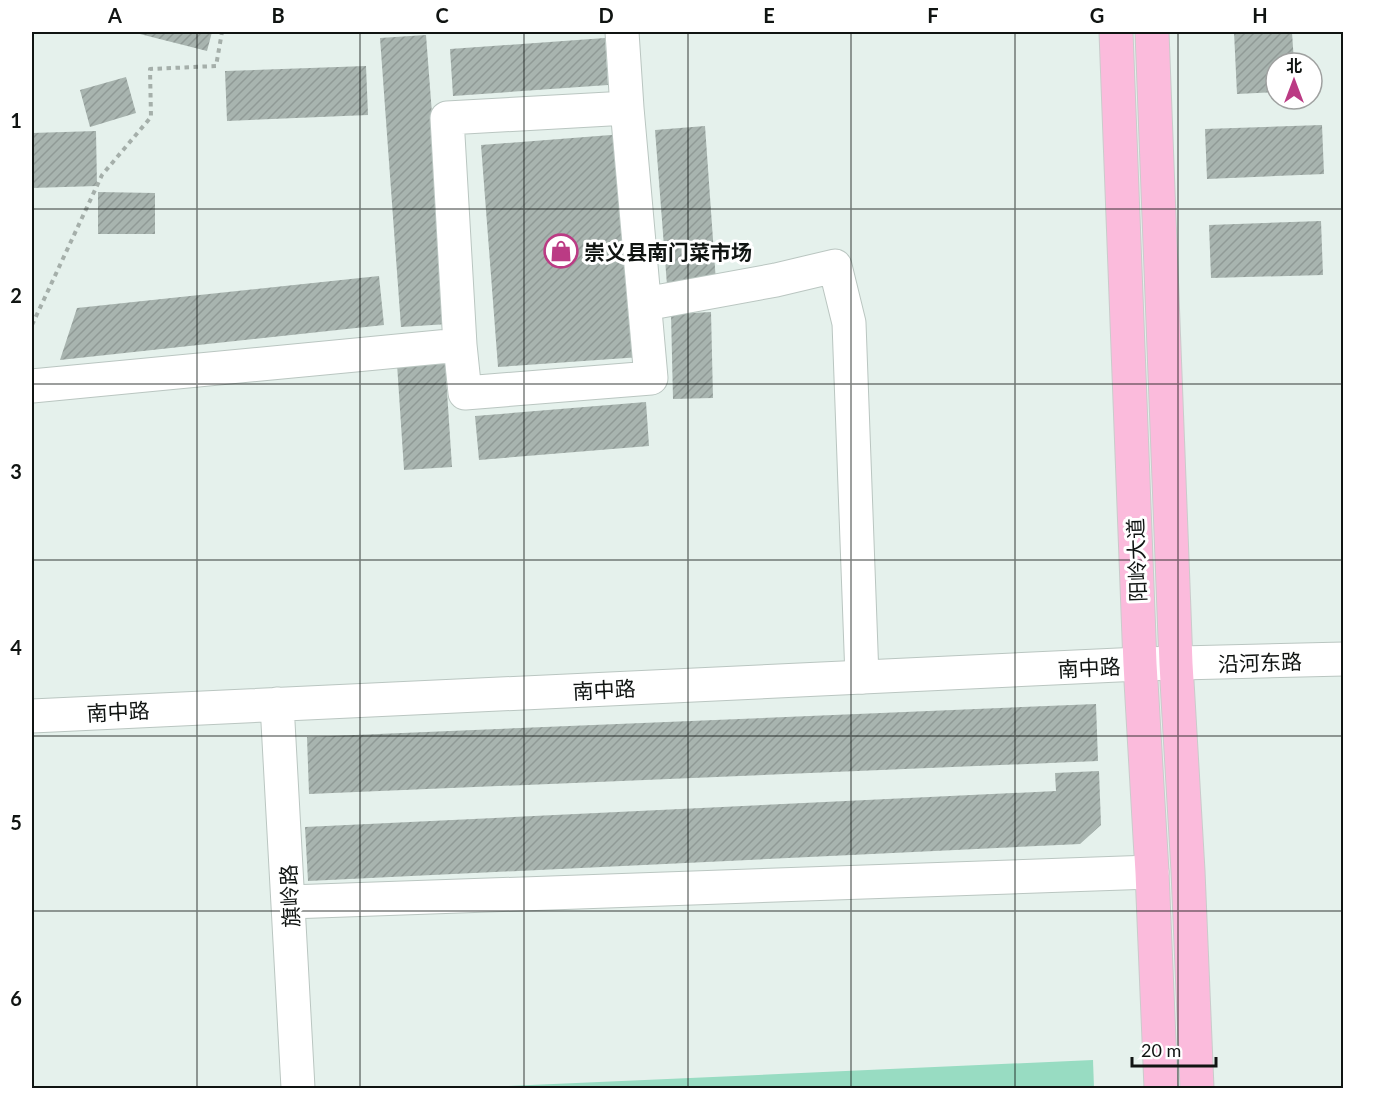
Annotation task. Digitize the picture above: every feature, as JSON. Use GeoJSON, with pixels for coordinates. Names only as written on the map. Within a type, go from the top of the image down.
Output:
{"type":"FeatureCollection","features":[{"type":"Feature","properties":{"kind":"main road","name":"阳岭大道"},"geometry":{"type":"LineString","coordinates":[[1116,32],[1140,664],[1161,1089]]}},
{"type":"Feature","properties":{"kind":"main road","name":"阳岭大道"},"geometry":{"type":"LineString","coordinates":[[1152,32],[1176,664],[1197,1089]]}},
{"type":"Feature","properties":{"kind":"street"},"geometry":{"type":"LineString","coordinates":[[622,32],[651,378],[465,393],[460,345],[447,118],[627,108]]}},
{"type":"Feature","properties":{"kind":"street"},"geometry":{"type":"LineString","coordinates":[[645,304],[776,280],[835,266],[849,323],[862,677]]}},
{"type":"Feature","properties":{"kind":"street"},"geometry":{"type":"LineString","coordinates":[[32,386],[460,345]]}},
{"type":"Feature","properties":{"kind":"street","name":"沿河东路"},"geometry":{"type":"LineString","coordinates":[[1176,664],[1344,659]]}},
{"type":"Feature","properties":{"kind":"street","name":"南中路"},"geometry":{"type":"LineString","coordinates":[[32,716],[1176,664]]}},
{"type":"Feature","properties":{"kind":"street","name":"旗岭路"},"geometry":{"type":"LineString","coordinates":[[277,704],[298,1089]]}},
{"type":"Feature","properties":{"kind":"street"},"geometry":{"type":"LineString","coordinates":[[289,902],[1152,872]]}},
{"type":"Feature","properties":{"kind":"path"},"geometry":{"type":"LineString","coordinates":[[32,325],[102,175],[151,117],[150,69],[216,66],[222,32]]}},
{"type":"Feature","properties":{"kind":"green space"},"geometry":{"type":"Polygon","coordinates":[[[1093,1060],[1094,1088],[466,1088],[1093,1060]]]}},
{"type":"Feature","properties":{"kind":"building"},"geometry":{"type":"Polygon","coordinates":[[[132,32],[212,32],[207,51],[132,32]]]}},
{"type":"Feature","properties":{"kind":"building"},"geometry":{"type":"Polygon","coordinates":[[[1234,32],[1292,32],[1293,51],[1264,51],[1264,93],[1237,94],[1234,32]]]}},
{"type":"Feature","properties":{"kind":"building"},"geometry":{"type":"Polygon","coordinates":[[[426,35],[448,324],[401,327],[380,38],[426,35]]]}},
{"type":"Feature","properties":{"kind":"building"},"geometry":{"type":"Polygon","coordinates":[[[605,38],[608,85],[453,96],[450,49],[605,38]]]}},
{"type":"Feature","properties":{"kind":"building"},"geometry":{"type":"Polygon","coordinates":[[[366,66],[368,115],[227,121],[225,71],[366,66]]]}},
{"type":"Feature","properties":{"kind":"building"},"geometry":{"type":"Polygon","coordinates":[[[126,77],[136,113],[90,127],[80,90],[126,77]]]}},
{"type":"Feature","properties":{"kind":"building"},"geometry":{"type":"Polygon","coordinates":[[[1322,125],[1324,174],[1207,179],[1205,129],[1322,125]]]}},
{"type":"Feature","properties":{"kind":"building"},"geometry":{"type":"Polygon","coordinates":[[[705,126],[716,282],[667,285],[655,130],[705,126]]]}},
{"type":"Feature","properties":{"kind":"building"},"geometry":{"type":"Polygon","coordinates":[[[96,131],[97,186],[32,188],[32,133],[96,131]]]}},
{"type":"Feature","properties":{"kind":"building","name":"崇义县南门菜市场"},"geometry":{"type":"Polygon","coordinates":[[[624,134],[641,357],[498,367],[481,145],[624,134]]]}},
{"type":"Feature","properties":{"kind":"building"},"geometry":{"type":"Polygon","coordinates":[[[98,192],[155,193],[155,234],[98,234],[98,192]]]}},
{"type":"Feature","properties":{"kind":"building"},"geometry":{"type":"Polygon","coordinates":[[[1321,221],[1323,275],[1211,278],[1209,225],[1321,221]]]}},
{"type":"Feature","properties":{"kind":"building"},"geometry":{"type":"Polygon","coordinates":[[[379,276],[384,325],[60,360],[77,308],[379,276]]]}},
{"type":"Feature","properties":{"kind":"building"},"geometry":{"type":"Polygon","coordinates":[[[711,312],[713,398],[673,399],[671,314],[711,312]]]}},
{"type":"Feature","properties":{"kind":"building"},"geometry":{"type":"Polygon","coordinates":[[[445,361],[452,467],[404,470],[397,364],[445,361]]]}},
{"type":"Feature","properties":{"kind":"building"},"geometry":{"type":"Polygon","coordinates":[[[646,402],[649,446],[479,460],[475,416],[646,402]]]}},
{"type":"Feature","properties":{"kind":"building"},"geometry":{"type":"Polygon","coordinates":[[[1096,704],[1098,761],[309,794],[307,737],[1096,704]]]}},
{"type":"Feature","properties":{"kind":"building"},"geometry":{"type":"Polygon","coordinates":[[[1099,771],[1101,825],[1080,844],[308,881],[305,827],[1056,791],[1055,773],[1099,771]]]}},
{"type":"Feature","properties":{"kind":"place","name":"崇义县南门菜市场"},"geometry":{"type":"Point","coordinates":[561,251]}}]}
